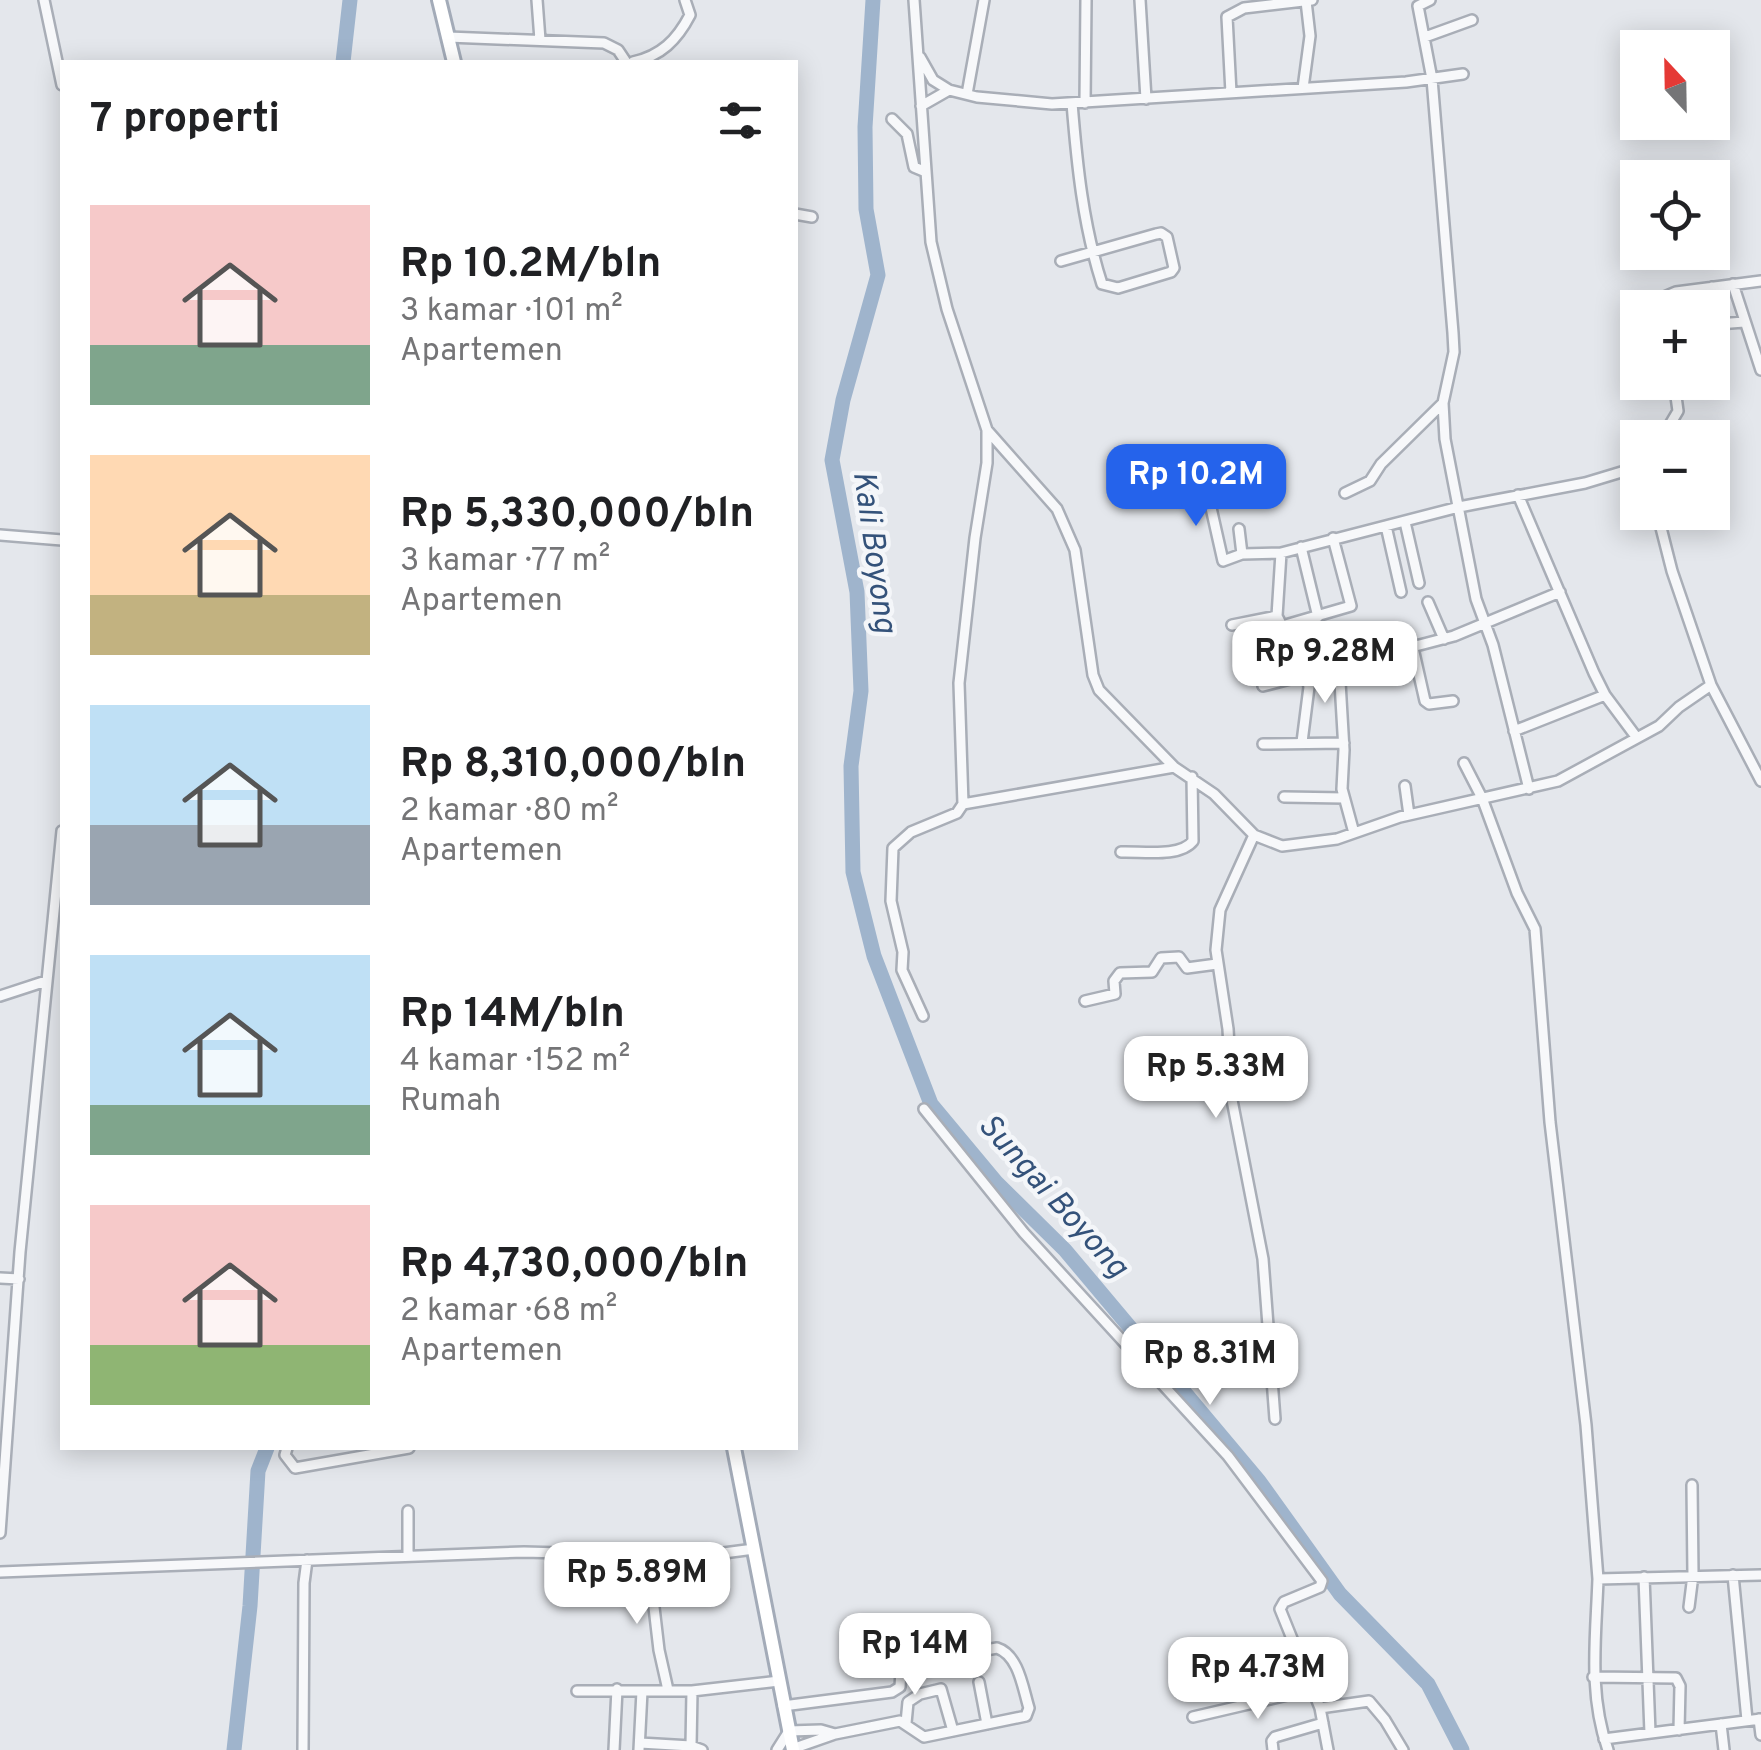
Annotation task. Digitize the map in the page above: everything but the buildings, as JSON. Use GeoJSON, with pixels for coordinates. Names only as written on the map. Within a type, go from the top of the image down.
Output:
{"type":"FeatureCollection","features":[{"type":"Feature","properties":{"kind":"main road"},"geometry":{"type":"LineString","coordinates":[[440,0],[454,60]]}},
{"type":"Feature","properties":{"kind":"main road"},"geometry":{"type":"LineString","coordinates":[[734,1450],[793,1749]]}},
{"type":"Feature","properties":{"kind":"street"},"geometry":{"type":"LineString","coordinates":[[44,0],[60,75]]}},
{"type":"Feature","properties":{"kind":"street"},"geometry":{"type":"LineString","coordinates":[[537,0],[540,40]]}},
{"type":"Feature","properties":{"kind":"street"},"geometry":{"type":"LineString","coordinates":[[640,60],[670,46],[690,15],[685,0]]}},
{"type":"Feature","properties":{"kind":"street"},"geometry":{"type":"LineString","coordinates":[[914,0],[935,259],[947,309],[987,430],[988,463],[975,538],[959,683],[963,804],[958,813],[912,832],[893,848],[892,901],[903,952],[902,970],[923,1016]]}},
{"type":"Feature","properties":{"kind":"street"},"geometry":{"type":"LineString","coordinates":[[967,94],[984,0]]}},
{"type":"Feature","properties":{"kind":"street"},"geometry":{"type":"LineString","coordinates":[[1085,103],[1086,0]]}},
{"type":"Feature","properties":{"kind":"street"},"geometry":{"type":"LineString","coordinates":[[1140,0],[1146,99]]}},
{"type":"Feature","properties":{"kind":"street"},"geometry":{"type":"LineString","coordinates":[[1231,92],[1227,17],[1244,8],[1296,0],[1309,0],[1310,36],[1304,88]]}},
{"type":"Feature","properties":{"kind":"street"},"geometry":{"type":"LineString","coordinates":[[1430,0],[1416,3],[1432,79],[1454,352],[1443,403],[1446,439],[1476,598],[1530,789]]}},
{"type":"Feature","properties":{"kind":"street"},"geometry":{"type":"LineString","coordinates":[[1425,37],[1472,20]]}},
{"type":"Feature","properties":{"kind":"street"},"geometry":{"type":"LineString","coordinates":[[448,36],[604,44],[628,60]]}},
{"type":"Feature","properties":{"kind":"street"},"geometry":{"type":"LineString","coordinates":[[917,50],[932,80],[949,90],[1072,103],[1463,74]]}},
{"type":"Feature","properties":{"kind":"street"},"geometry":{"type":"LineString","coordinates":[[921,106],[949,90]]}},
{"type":"Feature","properties":{"kind":"street"},"geometry":{"type":"LineString","coordinates":[[1061,261],[1092,252],[1166,234],[1174,268],[1118,288],[1102,284],[1092,252],[1078,172],[1072,103]]}},
{"type":"Feature","properties":{"kind":"street"},"geometry":{"type":"LineString","coordinates":[[892,119],[907,134],[914,167],[926,172]]}},
{"type":"Feature","properties":{"kind":"street"},"geometry":{"type":"LineString","coordinates":[[798,215],[812,217]]}},
{"type":"Feature","properties":{"kind":"street"},"geometry":{"type":"LineString","coordinates":[[1690,290],[1761,281]]}},
{"type":"Feature","properties":{"kind":"street"},"geometry":{"type":"LineString","coordinates":[[1733,284],[1761,370]]}},
{"type":"Feature","properties":{"kind":"street"},"geometry":{"type":"LineString","coordinates":[[1712,287],[1718,324],[1744,322]]}},
{"type":"Feature","properties":{"kind":"street"},"geometry":{"type":"LineString","coordinates":[[1345,494],[1370,481],[1381,464],[1443,403]]}},
{"type":"Feature","properties":{"kind":"street"},"geometry":{"type":"LineString","coordinates":[[987,430],[1057,509],[1075,550],[1093,675],[1099,690],[1174,767],[1192,777],[1254,836],[1282,846],[1337,839],[1409,815],[1558,780],[1659,726],[1711,685]]}},
{"type":"Feature","properties":{"kind":"street"},"geometry":{"type":"LineString","coordinates":[[1207,490],[1222,561],[1242,554],[1280,553],[1459,507],[1620,473]]}},
{"type":"Feature","properties":{"kind":"street"},"geometry":{"type":"LineString","coordinates":[[1518,495],[1606,695],[1637,738]]}},
{"type":"Feature","properties":{"kind":"street"},"geometry":{"type":"LineString","coordinates":[[1405,522],[1419,584]]}},
{"type":"Feature","properties":{"kind":"street"},"geometry":{"type":"LineString","coordinates":[[1386,526],[1401,592]]}},
{"type":"Feature","properties":{"kind":"street"},"geometry":{"type":"LineString","coordinates":[[1239,530],[1242,554]]}},
{"type":"Feature","properties":{"kind":"street"},"geometry":{"type":"LineString","coordinates":[[1662,530],[1711,685],[1761,781]]}},
{"type":"Feature","properties":{"kind":"street"},"geometry":{"type":"LineString","coordinates":[[0,535],[60,540]]}},
{"type":"Feature","properties":{"kind":"street"},"geometry":{"type":"LineString","coordinates":[[1282,626],[1347,609],[1351,604],[1333,538]]}},
{"type":"Feature","properties":{"kind":"street"},"geometry":{"type":"LineString","coordinates":[[1301,547],[1318,616]]}},
{"type":"Feature","properties":{"kind":"street"},"geometry":{"type":"LineString","coordinates":[[1280,553],[1277,616],[1306,672],[1309,687],[1302,742]]}},
{"type":"Feature","properties":{"kind":"street"},"geometry":{"type":"LineString","coordinates":[[1264,686],[1306,672],[1444,640],[1560,592]]}},
{"type":"Feature","properties":{"kind":"street"},"geometry":{"type":"LineString","coordinates":[[1428,602],[1444,640]]}},
{"type":"Feature","properties":{"kind":"street"},"geometry":{"type":"LineString","coordinates":[[1232,625],[1277,616]]}},
{"type":"Feature","properties":{"kind":"street"},"geometry":{"type":"LineString","coordinates":[[1313,650],[1343,642],[1342,789],[1354,833]]}},
{"type":"Feature","properties":{"kind":"street"},"geometry":{"type":"LineString","coordinates":[[1414,648],[1424,701],[1453,701]]}},
{"type":"Feature","properties":{"kind":"street"},"geometry":{"type":"LineString","coordinates":[[1514,731],[1606,695]]}},
{"type":"Feature","properties":{"kind":"street"},"geometry":{"type":"LineString","coordinates":[[1263,744],[1344,743]]}},
{"type":"Feature","properties":{"kind":"street"},"geometry":{"type":"LineString","coordinates":[[1464,762],[1535,928],[1550,1122],[1586,1425],[1598,1579],[1594,1677],[1608,1750]]}},
{"type":"Feature","properties":{"kind":"street"},"geometry":{"type":"LineString","coordinates":[[963,804],[1174,767]]}},
{"type":"Feature","properties":{"kind":"street"},"geometry":{"type":"LineString","coordinates":[[1120,852],[1190,847],[1192,777]]}},
{"type":"Feature","properties":{"kind":"street"},"geometry":{"type":"LineString","coordinates":[[1405,786],[1409,815]]}},
{"type":"Feature","properties":{"kind":"street"},"geometry":{"type":"LineString","coordinates":[[1284,797],[1344,798]]}},
{"type":"Feature","properties":{"kind":"street"},"geometry":{"type":"LineString","coordinates":[[1254,836],[1220,910],[1216,950],[1228,1029],[1232,1100],[1263,1259],[1275,1419]]}},
{"type":"Feature","properties":{"kind":"street"},"geometry":{"type":"LineString","coordinates":[[0,1533],[18,1279],[60,850]]}},
{"type":"Feature","properties":{"kind":"street"},"geometry":{"type":"LineString","coordinates":[[1085,1001],[1115,994],[1114,981],[1120,973],[1152,972],[1161,958],[1179,957],[1187,968],[1218,964]]}},
{"type":"Feature","properties":{"kind":"street"},"geometry":{"type":"LineString","coordinates":[[0,996],[46,982]]}},
{"type":"Feature","properties":{"kind":"street"},"geometry":{"type":"LineString","coordinates":[[924,1109],[1024,1233],[1228,1456],[1322,1581],[1320,1588],[1284,1602],[1280,1609],[1320,1708],[1328,1750]]}},
{"type":"Feature","properties":{"kind":"street"},"geometry":{"type":"LineString","coordinates":[[0,1278],[18,1279]]}},
{"type":"Feature","properties":{"kind":"street"},"geometry":{"type":"LineString","coordinates":[[287,1450],[295,1468],[398,1450]]}},
{"type":"Feature","properties":{"kind":"street"},"geometry":{"type":"LineString","coordinates":[[1689,1607],[1693,1575],[1692,1485]]}},
{"type":"Feature","properties":{"kind":"street"},"geometry":{"type":"LineString","coordinates":[[408,1512],[408,1556]]}},
{"type":"Feature","properties":{"kind":"street"},"geometry":{"type":"LineString","coordinates":[[0,1572],[524,1552],[670,1560],[754,1549]]}},
{"type":"Feature","properties":{"kind":"street"},"geometry":{"type":"LineString","coordinates":[[648,1556],[668,1690]]}},
{"type":"Feature","properties":{"kind":"street"},"geometry":{"type":"LineString","coordinates":[[303,1750],[307,1560]]}},
{"type":"Feature","properties":{"kind":"street"},"geometry":{"type":"LineString","coordinates":[[1733,1575],[1755,1719],[1761,1735]]}},
{"type":"Feature","properties":{"kind":"street"},"geometry":{"type":"LineString","coordinates":[[1598,1579],[1761,1575]]}},
{"type":"Feature","properties":{"kind":"street"},"geometry":{"type":"LineString","coordinates":[[1644,1577],[1650,1732]]}},
{"type":"Feature","properties":{"kind":"street"},"geometry":{"type":"LineString","coordinates":[[782,1706],[892,1692],[900,1687],[902,1670],[907,1664],[998,1648],[1014,1661],[1029,1713],[924,1736],[900,1721],[835,1734],[793,1749]]}},
{"type":"Feature","properties":{"kind":"street"},"geometry":{"type":"LineString","coordinates":[[1594,1677],[1680,1680],[1680,1730]]}},
{"type":"Feature","properties":{"kind":"street"},"geometry":{"type":"LineString","coordinates":[[576,1691],[692,1691],[779,1681]]}},
{"type":"Feature","properties":{"kind":"street"},"geometry":{"type":"LineString","coordinates":[[978,1682],[986,1724]]}},
{"type":"Feature","properties":{"kind":"street"},"geometry":{"type":"LineString","coordinates":[[614,1750],[616,1689]]}},
{"type":"Feature","properties":{"kind":"street"},"geometry":{"type":"LineString","coordinates":[[906,1723],[908,1702],[920,1694],[942,1689],[953,1731]]}},
{"type":"Feature","properties":{"kind":"street"},"geometry":{"type":"LineString","coordinates":[[1193,1717],[1313,1689]]}},
{"type":"Feature","properties":{"kind":"street"},"geometry":{"type":"LineString","coordinates":[[691,1746],[692,1691]]}},
{"type":"Feature","properties":{"kind":"street"},"geometry":{"type":"LineString","coordinates":[[642,1692],[640,1747],[691,1746],[702,1750]]}},
{"type":"Feature","properties":{"kind":"street"},"geometry":{"type":"LineString","coordinates":[[1320,1708],[1369,1701],[1403,1750]]}},
{"type":"Feature","properties":{"kind":"street"},"geometry":{"type":"LineString","coordinates":[[1604,1739],[1755,1719]]}},
{"type":"Feature","properties":{"kind":"street"},"geometry":{"type":"LineString","coordinates":[[1273,1750],[1275,1737],[1323,1723]]}},
{"type":"Feature","properties":{"kind":"street"},"geometry":{"type":"LineString","coordinates":[[1721,1724],[1724,1750]]}},
{"type":"Feature","properties":{"kind":"street"},"geometry":{"type":"LineString","coordinates":[[777,1750],[789,1731],[821,1730],[835,1734]]}},
{"type":"Feature","properties":{"kind":"waterway"},"geometry":{"type":"LineString","coordinates":[[343,60],[350,0]]}},
{"type":"Feature","properties":{"kind":"waterway","name":"Kali Boyong"},"geometry":{"type":"LineString","coordinates":[[873,0],[865,127],[866,209],[878,275],[843,400],[832,460],[857,592],[861,691],[851,766],[853,872],[874,956],[931,1104],[996,1182],[1065,1250],[1259,1481],[1340,1594],[1428,1684],[1462,1750]]}},
{"type":"Feature","properties":{"kind":"waterway"},"geometry":{"type":"LineString","coordinates":[[234,1750],[250,1606],[258,1471],[266,1450]]}},
{"type":"Feature","properties":{"kind":"water label","name":"Sungai Boyong"},"geometry":{"type":"Point","coordinates":[1052,1197]}}]}
